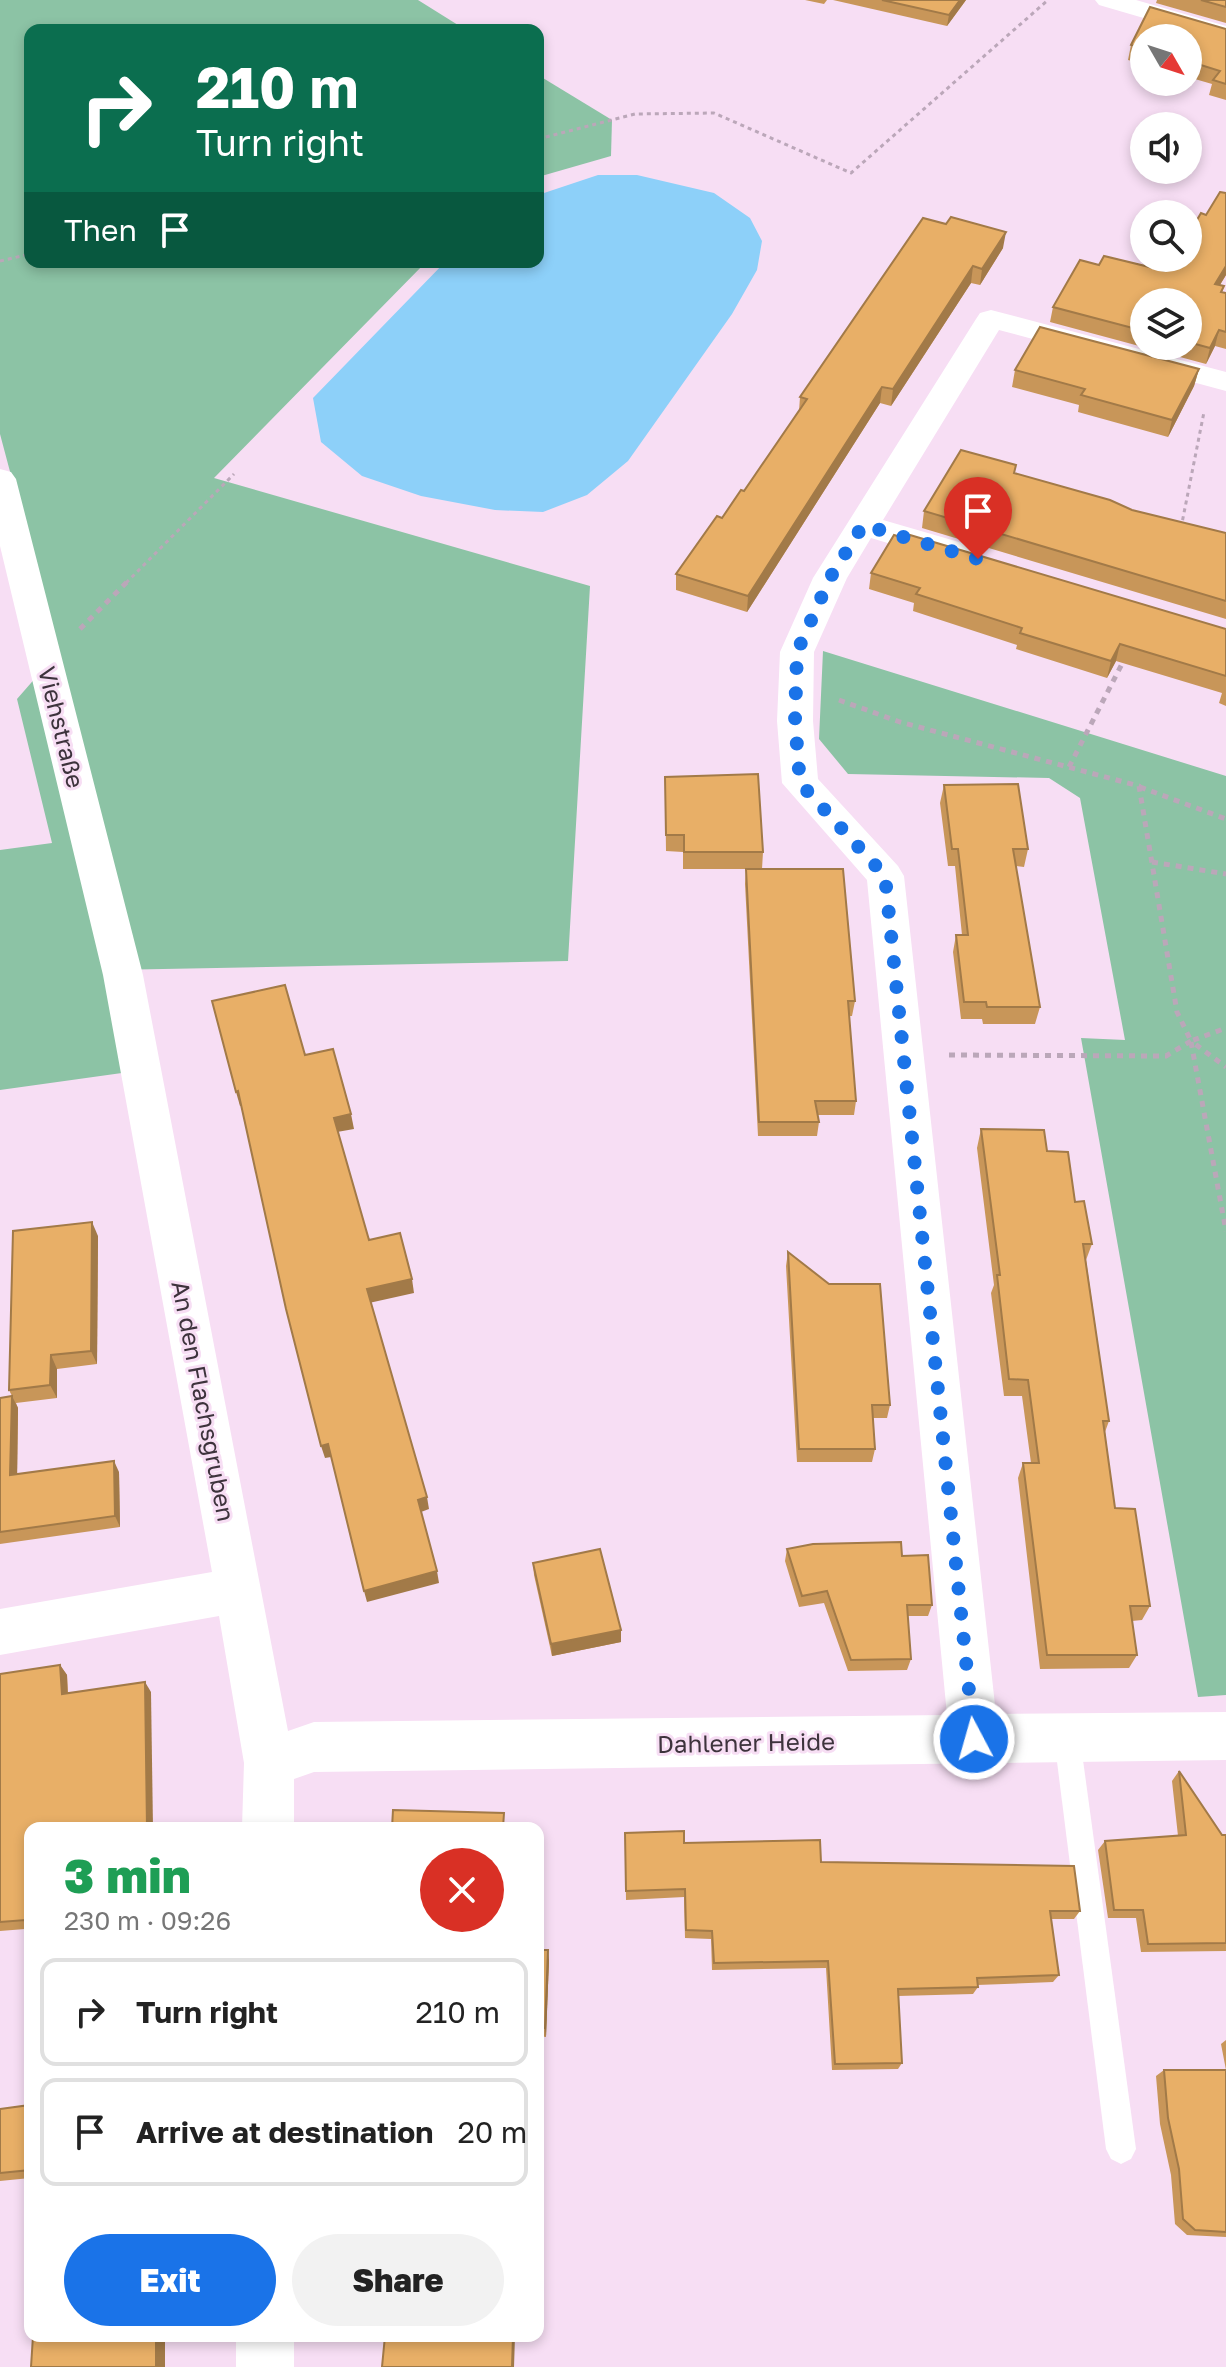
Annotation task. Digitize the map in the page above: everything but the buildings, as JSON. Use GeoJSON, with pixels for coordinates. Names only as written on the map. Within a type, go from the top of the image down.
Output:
{"type":"FeatureCollection","features":[{"type":"Feature","properties":{"kind":"street"},"geometry":{"type":"LineString","coordinates":[[1108,0],[1226,34]]}},
{"type":"Feature","properties":{"kind":"street"},"geometry":{"type":"LineString","coordinates":[[974,1739],[885,876],[800,783],[795,721],[797,652],[830,578],[991,319],[1216,392]]}},
{"type":"Feature","properties":{"kind":"street","name":"Viehstraße"},"geometry":{"type":"LineString","coordinates":[[0,479],[123,975]]}},
{"type":"Feature","properties":{"kind":"street"},"geometry":{"type":"LineString","coordinates":[[863,525],[999,565]]}},
{"type":"Feature","properties":{"kind":"street","name":"An den Flachsgruben"},"geometry":{"type":"LineString","coordinates":[[123,975],[269,1763],[268,1822]]}},
{"type":"Feature","properties":{"kind":"street"},"geometry":{"type":"LineString","coordinates":[[0,1632],[239,1590]]}},
{"type":"Feature","properties":{"kind":"street","name":"Dahlener Heide"},"geometry":{"type":"LineString","coordinates":[[269,1763],[314,1747],[1226,1736]]}},
{"type":"Feature","properties":{"kind":"street"},"geometry":{"type":"LineString","coordinates":[[265,2342],[265,2367]]}},
{"type":"Feature","properties":{"kind":"lane"},"geometry":{"type":"LineString","coordinates":[[1067,1738],[1121,2149]]}},
{"type":"Feature","properties":{"kind":"path"},"geometry":{"type":"LineString","coordinates":[[544,137],[635,114],[714,113],[851,173],[1048,0]]}},
{"type":"Feature","properties":{"kind":"path"},"geometry":{"type":"LineString","coordinates":[[0,261],[24,255]]}},
{"type":"Feature","properties":{"kind":"path"},"geometry":{"type":"LineString","coordinates":[[1179,538],[1216,392]]}},
{"type":"Feature","properties":{"kind":"path"},"geometry":{"type":"LineString","coordinates":[[80,629],[234,474]]}},
{"type":"Feature","properties":{"kind":"path"},"geometry":{"type":"LineString","coordinates":[[1069,767],[1130,649]]}},
{"type":"Feature","properties":{"kind":"path"},"geometry":{"type":"LineString","coordinates":[[796,685],[900,722],[1139,786],[1226,819]]}},
{"type":"Feature","properties":{"kind":"path"},"geometry":{"type":"LineString","coordinates":[[1139,786],[1177,1012],[1191,1041],[1226,1231]]}},
{"type":"Feature","properties":{"kind":"path"},"geometry":{"type":"LineString","coordinates":[[1151,861],[1226,874]]}},
{"type":"Feature","properties":{"kind":"path"},"geometry":{"type":"LineString","coordinates":[[904,1055],[1166,1056],[1191,1041],[1226,1028]]}},
{"type":"Feature","properties":{"kind":"path"},"geometry":{"type":"LineString","coordinates":[[1191,1041],[1226,1067]]}},
{"type":"Feature","properties":{"kind":"green space"},"geometry":{"type":"Polygon","coordinates":[[[0,0],[418,0],[456,24],[24,24],[24,268],[420,268],[214,478],[590,586],[568,961],[110,970],[129,1072],[0,1090],[0,850],[52,843],[17,699],[58,652],[0,434],[0,0]]]}},
{"type":"Feature","properties":{"kind":"green space"},"geometry":{"type":"Polygon","coordinates":[[[544,79],[612,120],[611,156],[544,175],[544,79]]]}},
{"type":"Feature","properties":{"kind":"green space"},"geometry":{"type":"Polygon","coordinates":[[[823,651],[1226,776],[1226,1695],[1198,1697],[1081,1038],[1125,1040],[1080,798],[1049,778],[848,774],[819,739],[823,651]]]}},
{"type":"Feature","properties":{"kind":"water"},"geometry":{"type":"Polygon","coordinates":[[[598,175],[637,175],[714,193],[750,218],[762,241],[757,270],[732,314],[628,461],[587,495],[543,512],[495,510],[421,496],[362,476],[321,442],[313,398],[439,268],[544,268],[544,193],[598,175]]]}},
{"type":"Feature","properties":{"kind":"route"},"geometry":{"type":"LineString","coordinates":[[974,1739],[885,876],[800,783],[795,721],[797,652],[830,578],[863,525],[978,559]]}}]}
